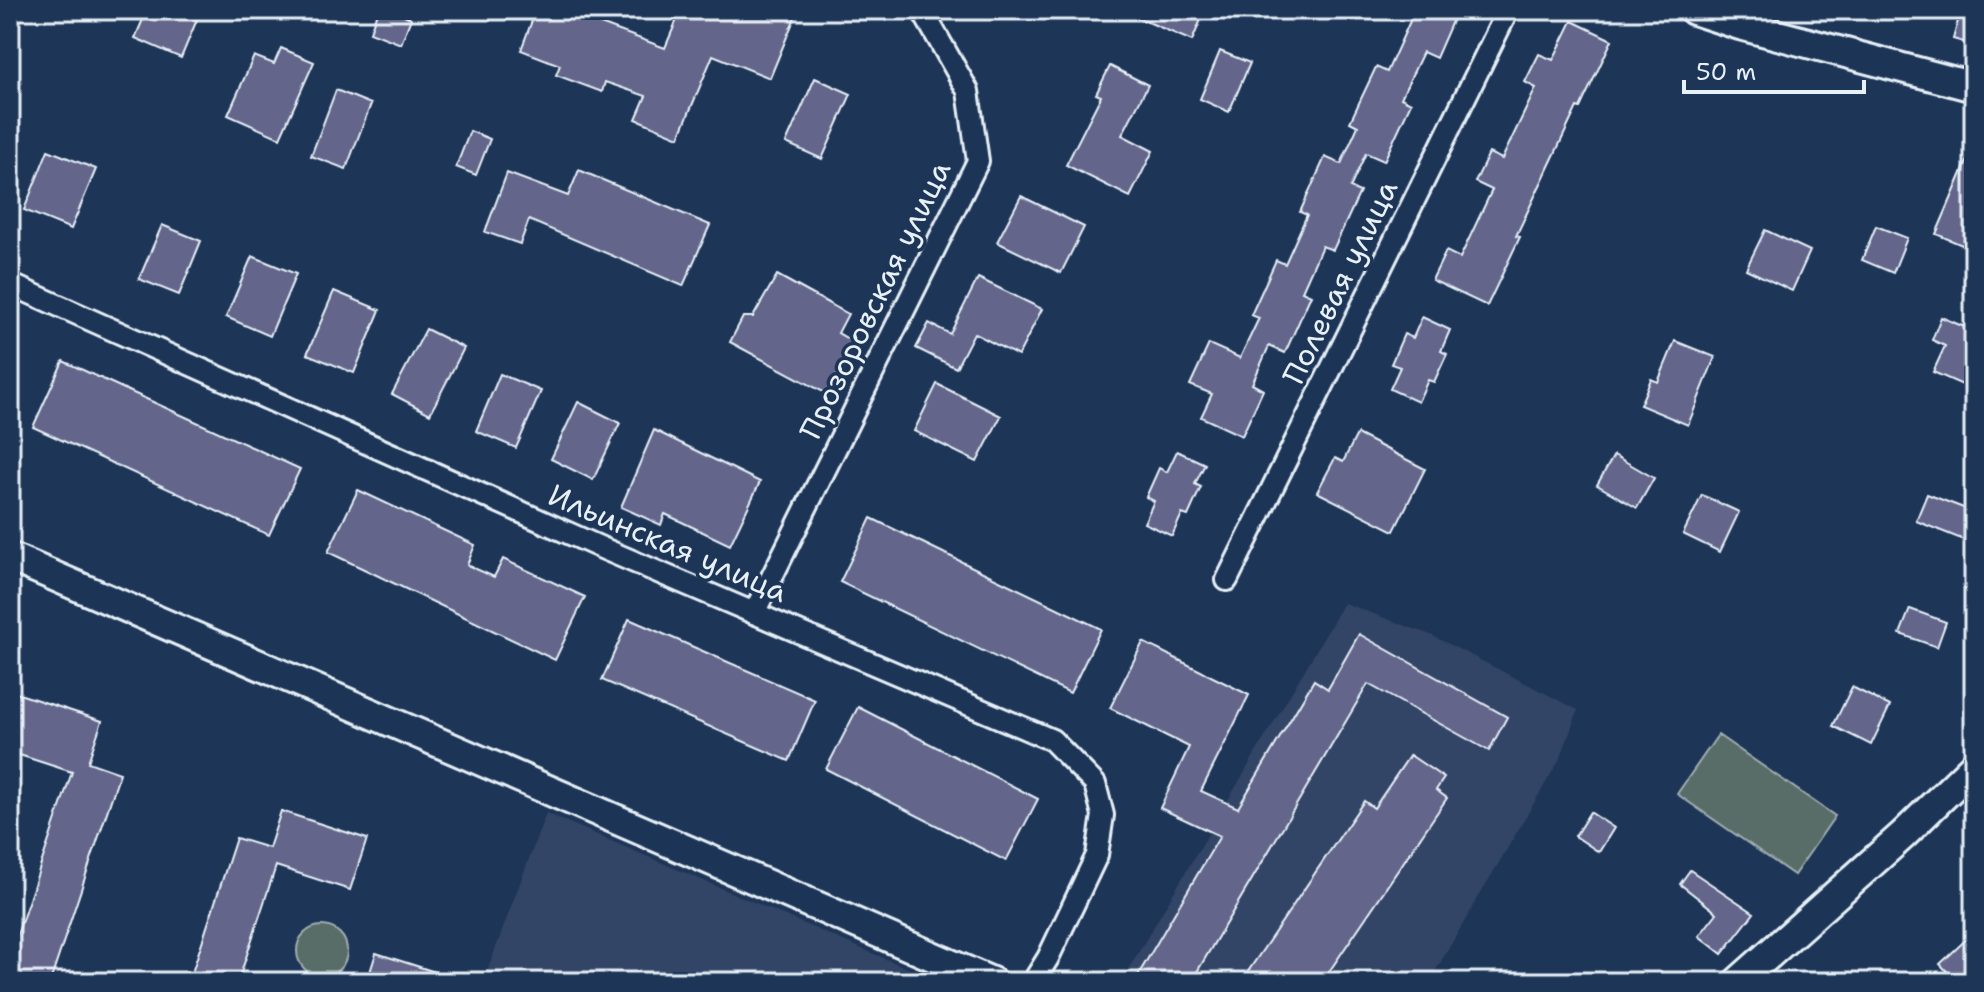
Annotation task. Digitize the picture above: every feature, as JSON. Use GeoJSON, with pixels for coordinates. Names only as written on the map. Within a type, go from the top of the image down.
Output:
{"type":"FeatureCollection","features":[{"type":"Feature","properties":{"kind":"street","name":"Прозоровская улица"},"geometry":{"type":"LineString","coordinates":[[754,613],[978,161],[968,91],[922,10]]}},
{"type":"Feature","properties":{"kind":"street","name":"Полевая улица"},"geometry":{"type":"LineString","coordinates":[[1227,580],[1508,10]]}},
{"type":"Feature","properties":{"kind":"street"},"geometry":{"type":"LineString","coordinates":[[1694,10],[1974,87]]}},
{"type":"Feature","properties":{"kind":"street","name":"Ильинская улица"},"geometry":{"type":"LineString","coordinates":[[10,284],[590,542],[1052,740],[1095,784],[1103,815],[1097,855],[1048,958],[1033,982]]}},
{"type":"Feature","properties":{"kind":"street"},"geometry":{"type":"LineString","coordinates":[[10,557],[992,982]]}},
{"type":"Feature","properties":{"kind":"street"},"geometry":{"type":"LineString","coordinates":[[1738,982],[1903,835],[1974,766]]}},
{"type":"Feature","properties":{"kind":"shaded area"},"geometry":{"type":"Polygon","coordinates":[[[1344,603],[1431,635],[1578,710],[1561,757],[1429,982],[1121,982],[1344,603]]]}},
{"type":"Feature","properties":{"kind":"shaded area"},"geometry":{"type":"Polygon","coordinates":[[[546,813],[886,959],[940,982],[483,982],[546,813]]]}},
{"type":"Feature","properties":{"kind":"green space"},"geometry":{"type":"Polygon","coordinates":[[[1718,735],[1835,816],[1794,875],[1677,794],[1718,735]]]}},
{"type":"Feature","properties":{"kind":"green space"},"geometry":{"type":"Polygon","coordinates":[[[322,926],[339,934],[347,951],[339,968],[322,976],[305,968],[297,951],[305,934],[322,926]]]}},
{"type":"Feature","properties":{"kind":"building"},"geometry":{"type":"Polygon","coordinates":[[[147,10],[201,10],[181,58],[135,38],[147,10]]]}},
{"type":"Feature","properties":{"kind":"building"},"geometry":{"type":"Polygon","coordinates":[[[378,10],[391,10],[411,18],[401,44],[370,32],[378,10]]]}},
{"type":"Feature","properties":{"kind":"building"},"geometry":{"type":"Polygon","coordinates":[[[536,10],[563,10],[665,48],[681,10],[798,10],[770,78],[713,55],[679,137],[636,119],[646,96],[605,82],[602,92],[556,75],[560,65],[521,50],[536,10]]]}},
{"type":"Feature","properties":{"kind":"building"},"geometry":{"type":"Polygon","coordinates":[[[1120,10],[1205,10],[1192,41],[1120,10]]]}},
{"type":"Feature","properties":{"kind":"building"},"geometry":{"type":"Polygon","coordinates":[[[1415,10],[1457,10],[1436,58],[1423,52],[1401,98],[1411,103],[1384,161],[1366,153],[1350,188],[1360,192],[1333,250],[1322,246],[1302,291],[1311,295],[1285,353],[1269,346],[1252,384],[1263,390],[1242,436],[1201,417],[1212,394],[1190,385],[1209,344],[1240,358],[1259,318],[1251,315],[1276,260],[1285,264],[1307,215],[1300,212],[1325,157],[1341,164],[1358,126],[1350,122],[1376,67],[1387,72],[1415,10]]]}},
{"type":"Feature","properties":{"kind":"building"},"geometry":{"type":"Polygon","coordinates":[[[1961,10],[1974,10],[1974,45],[1953,39],[1961,10]]]}},
{"type":"Feature","properties":{"kind":"building"},"geometry":{"type":"Polygon","coordinates":[[[1572,21],[1612,40],[1516,236],[1520,237],[1487,306],[1432,280],[1446,251],[1460,258],[1492,190],[1475,182],[1489,153],[1502,159],[1536,88],[1525,82],[1539,54],[1553,60],[1572,21]]]}},
{"type":"Feature","properties":{"kind":"building"},"geometry":{"type":"Polygon","coordinates":[[[281,48],[314,62],[280,138],[228,115],[254,56],[274,64],[281,48]]]}},
{"type":"Feature","properties":{"kind":"building"},"geometry":{"type":"Polygon","coordinates":[[[1220,51],[1250,63],[1229,112],[1200,99],[1220,51]]]}},
{"type":"Feature","properties":{"kind":"building"},"geometry":{"type":"Polygon","coordinates":[[[1110,66],[1148,85],[1122,135],[1153,151],[1130,197],[1066,165],[1101,96],[1096,94],[1110,66]]]}},
{"type":"Feature","properties":{"kind":"building"},"geometry":{"type":"Polygon","coordinates":[[[815,78],[851,94],[822,159],[786,143],[815,78]]]}},
{"type":"Feature","properties":{"kind":"building"},"geometry":{"type":"Polygon","coordinates":[[[336,90],[371,104],[346,169],[311,156],[336,90]]]}},
{"type":"Feature","properties":{"kind":"building"},"geometry":{"type":"Polygon","coordinates":[[[470,131],[490,139],[476,175],[456,167],[470,131]]]}},
{"type":"Feature","properties":{"kind":"building"},"geometry":{"type":"Polygon","coordinates":[[[1974,145],[1974,250],[1936,234],[1974,145]]]}},
{"type":"Feature","properties":{"kind":"building"},"geometry":{"type":"Polygon","coordinates":[[[48,150],[96,169],[71,229],[24,210],[48,150]]]}},
{"type":"Feature","properties":{"kind":"building"},"geometry":{"type":"Polygon","coordinates":[[[579,170],[710,225],[683,286],[529,220],[520,244],[485,232],[507,173],[568,196],[579,170]]]}},
{"type":"Feature","properties":{"kind":"building"},"geometry":{"type":"Polygon","coordinates":[[[1021,196],[1084,227],[1061,273],[997,242],[1021,196]]]}},
{"type":"Feature","properties":{"kind":"building"},"geometry":{"type":"Polygon","coordinates":[[[162,225],[201,241],[179,295],[139,279],[162,225]]]}},
{"type":"Feature","properties":{"kind":"building"},"geometry":{"type":"Polygon","coordinates":[[[1876,226],[1907,238],[1893,273],[1862,260],[1876,226]]]}},
{"type":"Feature","properties":{"kind":"building"},"geometry":{"type":"Polygon","coordinates":[[[1765,230],[1810,251],[1792,291],[1746,269],[1765,230]]]}},
{"type":"Feature","properties":{"kind":"building"},"geometry":{"type":"Polygon","coordinates":[[[252,256],[296,274],[270,336],[226,317],[252,256]]]}},
{"type":"Feature","properties":{"kind":"building"},"geometry":{"type":"Polygon","coordinates":[[[777,275],[848,314],[838,333],[855,343],[827,394],[730,342],[743,317],[753,317],[777,275]]]}},
{"type":"Feature","properties":{"kind":"building"},"geometry":{"type":"Polygon","coordinates":[[[978,278],[1042,309],[1018,356],[974,333],[956,368],[916,348],[929,323],[950,334],[978,278]]]}},
{"type":"Feature","properties":{"kind":"building"},"geometry":{"type":"Polygon","coordinates":[[[334,291],[380,310],[354,373],[307,354],[334,291]]]}},
{"type":"Feature","properties":{"kind":"building"},"geometry":{"type":"Polygon","coordinates":[[[1422,317],[1450,330],[1441,351],[1447,354],[1434,382],[1428,380],[1418,402],[1390,389],[1400,367],[1391,364],[1404,334],[1413,338],[1422,317]]]}},
{"type":"Feature","properties":{"kind":"building"},"geometry":{"type":"Polygon","coordinates":[[[1941,317],[1974,331],[1974,390],[1933,372],[1945,346],[1932,340],[1941,317]]]}},
{"type":"Feature","properties":{"kind":"building"},"geometry":{"type":"Polygon","coordinates":[[[426,329],[464,348],[430,414],[392,394],[426,329]]]}},
{"type":"Feature","properties":{"kind":"building"},"geometry":{"type":"Polygon","coordinates":[[[1675,341],[1715,357],[1688,425],[1640,405],[1651,379],[1658,382],[1675,341]]]}},
{"type":"Feature","properties":{"kind":"building"},"geometry":{"type":"Polygon","coordinates":[[[63,361],[300,469],[269,535],[33,427],[63,361]]]}},
{"type":"Feature","properties":{"kind":"building"},"geometry":{"type":"Polygon","coordinates":[[[500,374],[541,391],[516,448],[476,431],[500,374]]]}},
{"type":"Feature","properties":{"kind":"building"},"geometry":{"type":"Polygon","coordinates":[[[937,384],[1001,416],[977,462],[914,431],[937,384]]]}},
{"type":"Feature","properties":{"kind":"building"},"geometry":{"type":"Polygon","coordinates":[[[578,402],[620,423],[593,480],[551,459],[578,402]]]}},
{"type":"Feature","properties":{"kind":"building"},"geometry":{"type":"Polygon","coordinates":[[[654,430],[760,482],[730,545],[665,514],[661,525],[621,507],[654,430]]]}},
{"type":"Feature","properties":{"kind":"building"},"geometry":{"type":"Polygon","coordinates":[[[1357,434],[1425,469],[1394,531],[1317,492],[1335,458],[1343,462],[1357,434]]]}},
{"type":"Feature","properties":{"kind":"building"},"geometry":{"type":"Polygon","coordinates":[[[1177,451],[1205,464],[1195,484],[1201,487],[1188,516],[1182,514],[1172,536],[1144,523],[1154,501],[1146,497],[1159,468],[1167,472],[1177,451]]]}},
{"type":"Feature","properties":{"kind":"building"},"geometry":{"type":"Polygon","coordinates":[[[1614,455],[1654,478],[1637,508],[1597,485],[1614,455]]]}},
{"type":"Feature","properties":{"kind":"building"},"geometry":{"type":"Polygon","coordinates":[[[358,490],[475,545],[467,565],[494,577],[503,559],[585,597],[555,660],[328,552],[358,490]]]}},
{"type":"Feature","properties":{"kind":"building"},"geometry":{"type":"Polygon","coordinates":[[[1927,494],[1974,512],[1974,544],[1916,521],[1927,494]]]}},
{"type":"Feature","properties":{"kind":"building"},"geometry":{"type":"Polygon","coordinates":[[[1702,495],[1739,512],[1720,552],[1683,534],[1702,495]]]}},
{"type":"Feature","properties":{"kind":"building"},"geometry":{"type":"Polygon","coordinates":[[[871,518],[1101,629],[1070,693],[840,582],[871,518]]]}},
{"type":"Feature","properties":{"kind":"building"},"geometry":{"type":"Polygon","coordinates":[[[1910,609],[1946,622],[1937,647],[1900,634],[1910,609]]]}},
{"type":"Feature","properties":{"kind":"building"},"geometry":{"type":"Polygon","coordinates":[[[629,619],[815,700],[789,761],[602,680],[629,619]]]}},
{"type":"Feature","properties":{"kind":"building"},"geometry":{"type":"Polygon","coordinates":[[[1359,634],[1507,717],[1489,751],[1368,684],[1191,982],[1134,982],[1220,836],[1160,808],[1189,747],[1110,708],[1143,642],[1249,695],[1201,791],[1238,808],[1314,680],[1328,689],[1359,634]]]}},
{"type":"Feature","properties":{"kind":"building"},"geometry":{"type":"Polygon","coordinates":[[[1852,687],[1890,706],[1871,745],[1833,726],[1852,687]]]}},
{"type":"Feature","properties":{"kind":"building"},"geometry":{"type":"Polygon","coordinates":[[[10,691],[102,721],[88,762],[120,773],[50,982],[10,982],[10,942],[14,944],[72,772],[10,752],[10,691]]]}},
{"type":"Feature","properties":{"kind":"building"},"geometry":{"type":"Polygon","coordinates":[[[858,707],[1038,799],[1006,861],[826,769],[858,707]]]}},
{"type":"Feature","properties":{"kind":"building"},"geometry":{"type":"Polygon","coordinates":[[[1410,755],[1444,778],[1436,790],[1447,798],[1322,982],[1260,982],[1247,973],[1364,801],[1374,808],[1410,755]]]}},
{"type":"Feature","properties":{"kind":"building"},"geometry":{"type":"Polygon","coordinates":[[[281,811],[367,839],[350,890],[276,866],[238,982],[189,982],[236,838],[269,848],[281,811]]]}},
{"type":"Feature","properties":{"kind":"building"},"geometry":{"type":"Polygon","coordinates":[[[1590,812],[1614,828],[1599,852],[1575,836],[1590,812]]]}},
{"type":"Feature","properties":{"kind":"building"},"geometry":{"type":"Polygon","coordinates":[[[1690,870],[1754,913],[1722,954],[1699,936],[1717,913],[1680,884],[1690,870]]]}},
{"type":"Feature","properties":{"kind":"building"},"geometry":{"type":"Polygon","coordinates":[[[1974,932],[1974,982],[1957,982],[1940,964],[1974,932]]]}},
{"type":"Feature","properties":{"kind":"building"},"geometry":{"type":"Polygon","coordinates":[[[376,953],[454,978],[453,982],[367,982],[376,953]]]}}]}
